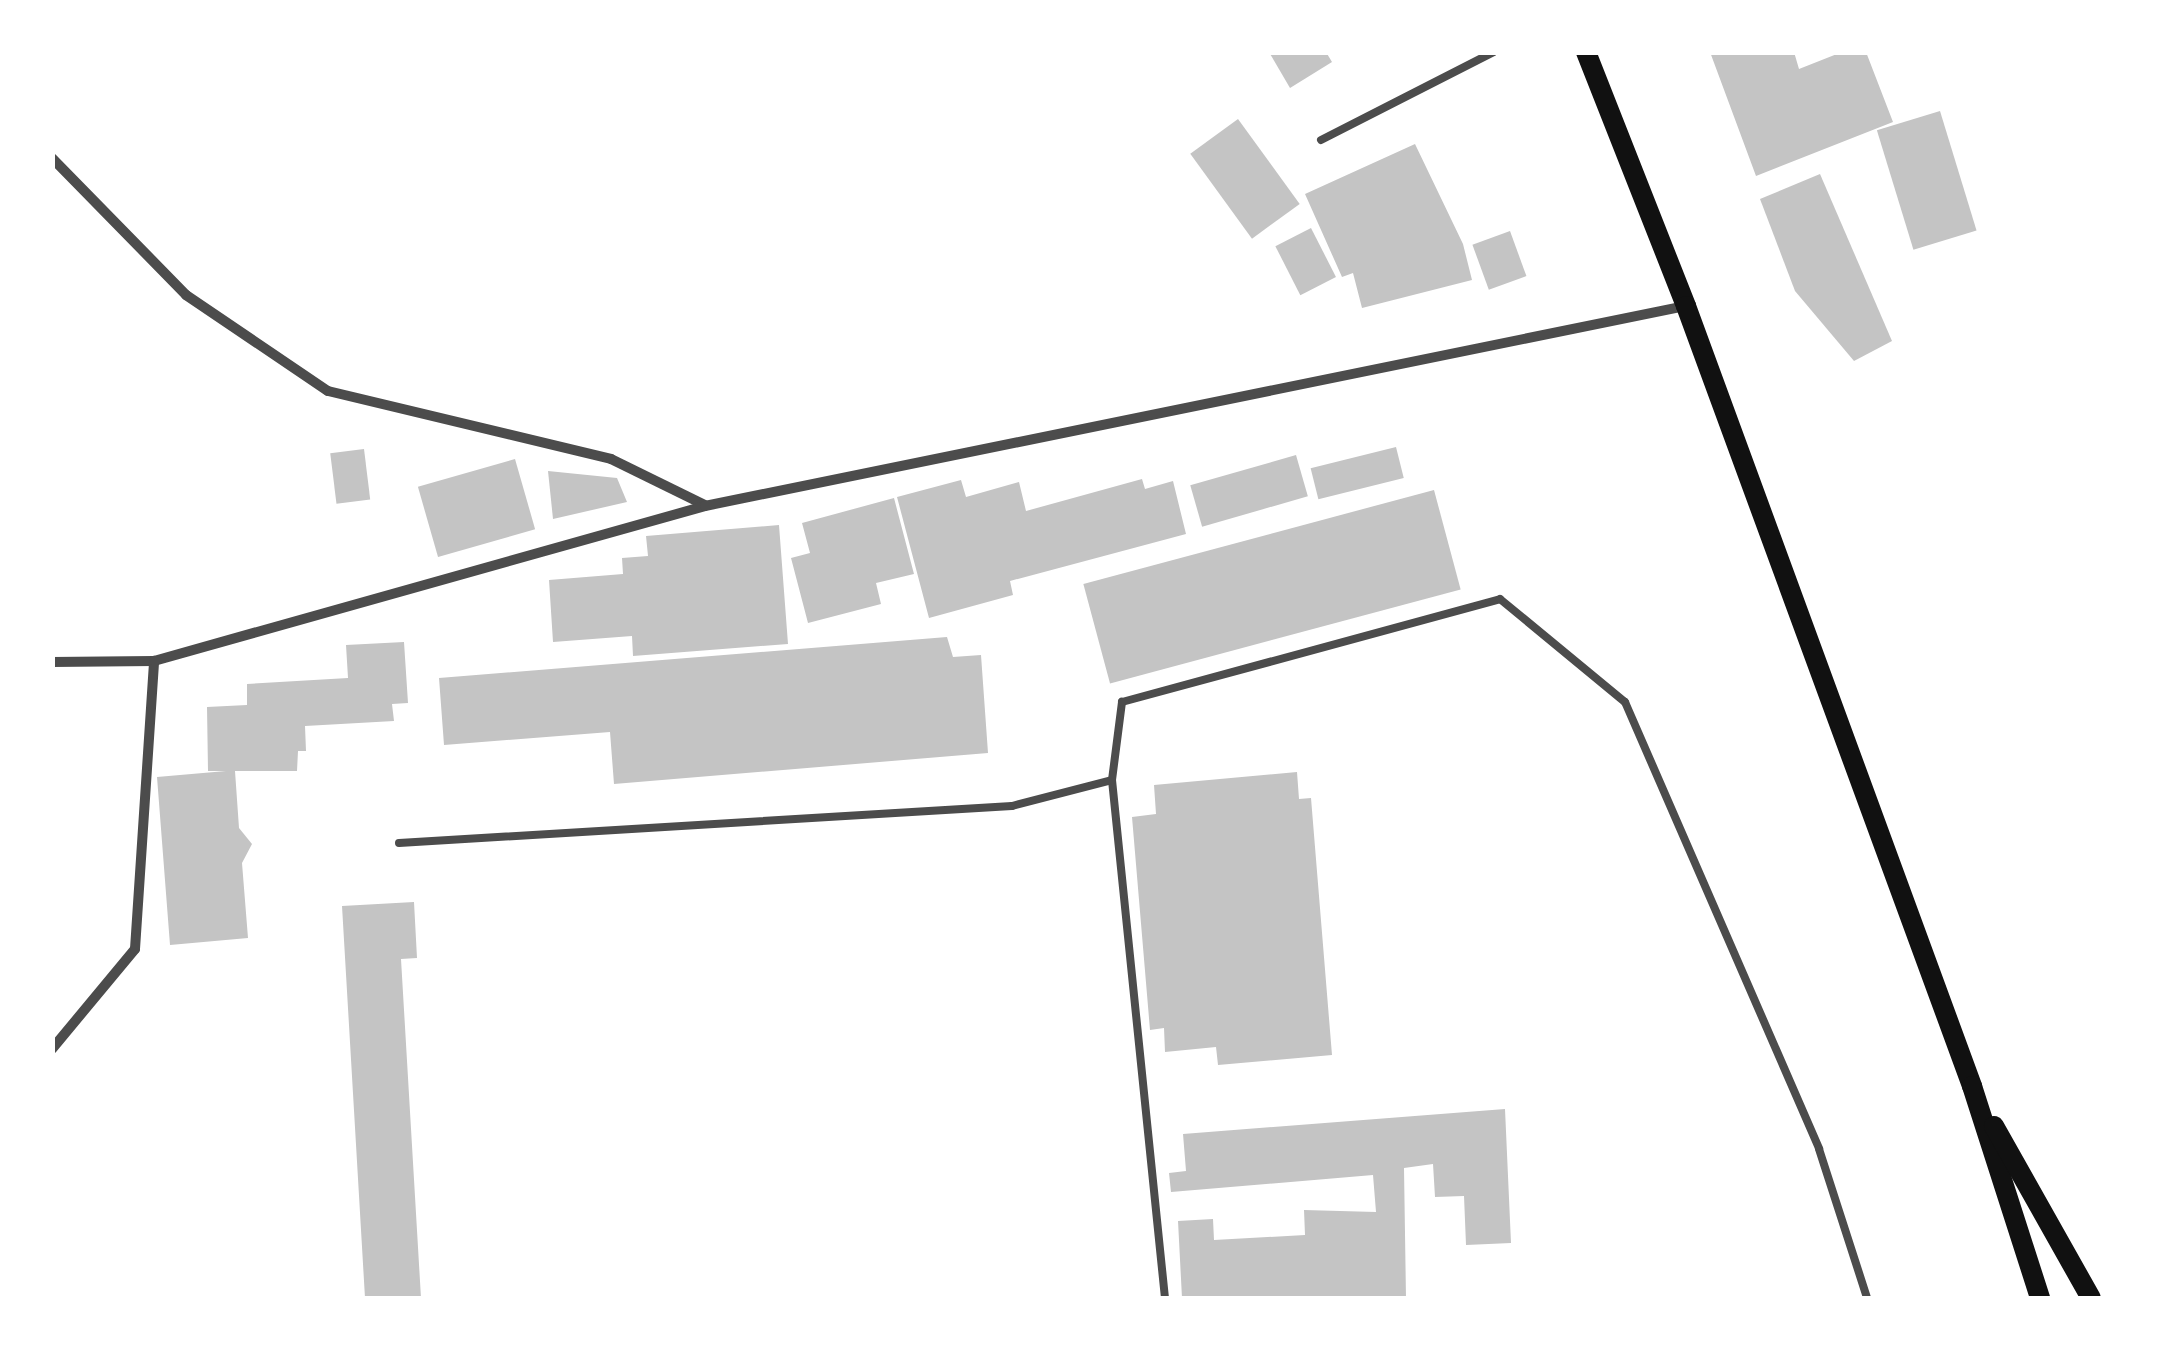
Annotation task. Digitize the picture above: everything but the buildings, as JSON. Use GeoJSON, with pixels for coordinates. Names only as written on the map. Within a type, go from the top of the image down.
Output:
{"type":"FeatureCollection","features":[{"type":"Feature","properties":{"kind":"main road"},"geometry":{"type":"LineString","coordinates":[[1586,52],[1686,306],[1972,1086],[2036,1292]]}},
{"type":"Feature","properties":{"kind":"main road"},"geometry":{"type":"LineString","coordinates":[[1972,1086],[2091,1298]]}},
{"type":"Feature","properties":{"kind":"street"},"geometry":{"type":"LineString","coordinates":[[52,158],[186,295],[328,390],[611,459],[706,506]]}},
{"type":"Feature","properties":{"kind":"street"},"geometry":{"type":"LineString","coordinates":[[52,662],[154,661],[706,506],[1686,306]]}},
{"type":"Feature","properties":{"kind":"street"},"geometry":{"type":"LineString","coordinates":[[52,1049],[135,949],[154,661]]}},
{"type":"Feature","properties":{"kind":"lane"},"geometry":{"type":"LineString","coordinates":[[1321,140],[1494,52]]}},
{"type":"Feature","properties":{"kind":"lane"},"geometry":{"type":"LineString","coordinates":[[1165,1298],[1112,780],[1122,702],[1500,599],[1626,702],[1819,1148],[1868,1298]]}},
{"type":"Feature","properties":{"kind":"lane"},"geometry":{"type":"LineString","coordinates":[[399,844],[1012,806],[1112,780]]}}]}
